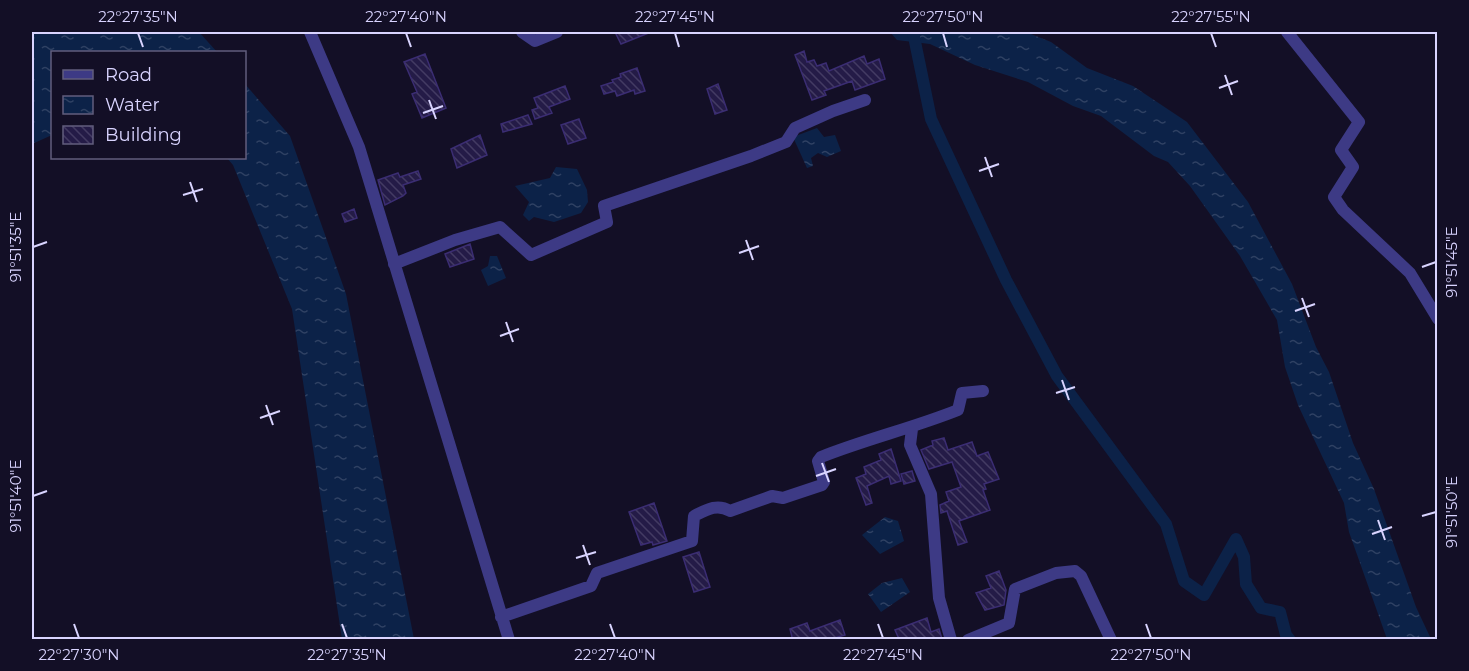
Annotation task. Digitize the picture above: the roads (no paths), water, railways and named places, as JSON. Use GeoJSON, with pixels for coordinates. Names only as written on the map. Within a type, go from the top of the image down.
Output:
{"type":"FeatureCollection","features":[{"type":"Feature","properties":{"kind":"street"},"geometry":{"type":"LineString","coordinates":[[310,32],[359,147],[509,639]]}},
{"type":"Feature","properties":{"kind":"street"},"geometry":{"type":"LineString","coordinates":[[522,32],[535,41],[557,32]]}},
{"type":"Feature","properties":{"kind":"street"},"geometry":{"type":"LineString","coordinates":[[1287,32],[1359,122],[1341,150],[1353,167],[1334,197],[1343,210],[1410,273],[1437,319]]}},
{"type":"Feature","properties":{"kind":"street"},"geometry":{"type":"LineString","coordinates":[[394,264],[455,240],[500,228],[531,255],[607,222],[604,206],[786,142],[795,128],[866,100]]}},
{"type":"Feature","properties":{"kind":"street"},"geometry":{"type":"LineString","coordinates":[[501,617],[591,586],[597,573],[692,541],[694,516],[712,507],[723,506],[730,511],[772,496],[783,498],[822,485],[824,482],[818,461],[821,457],[868,439],[912,429],[958,410],[962,393],[982,391]]}},
{"type":"Feature","properties":{"kind":"street"},"geometry":{"type":"LineString","coordinates":[[912,429],[910,445],[931,494],[939,598],[951,639]]}},
{"type":"Feature","properties":{"kind":"street"},"geometry":{"type":"LineString","coordinates":[[968,639],[1010,623],[1015,589],[1056,573],[1074,571],[1081,576],[1111,639]]}},
{"type":"Feature","properties":{"kind":"water"},"geometry":{"type":"Polygon","coordinates":[[[32,32],[199,32],[216,51],[51,51],[51,135],[32,144],[32,32]]]}},
{"type":"Feature","properties":{"kind":"water"},"geometry":{"type":"Polygon","coordinates":[[[890,32],[1026,32],[1051,42],[1087,68],[1133,86],[1187,122],[1248,202],[1292,284],[1316,347],[1329,372],[1353,443],[1374,489],[1416,607],[1431,639],[1387,639],[1349,532],[1344,503],[1298,405],[1285,367],[1277,320],[1240,256],[1190,186],[1168,162],[1154,156],[1101,116],[1073,106],[1028,82],[975,65],[930,44],[897,40],[890,32]]]}},
{"type":"Feature","properties":{"kind":"water"},"geometry":{"type":"Polygon","coordinates":[[[246,85],[290,136],[346,294],[414,639],[342,639],[292,309],[233,165],[228,159],[246,159],[246,85]]]}},
{"type":"Feature","properties":{"kind":"water"},"geometry":{"type":"Polygon","coordinates":[[[817,128],[824,137],[835,135],[841,151],[827,157],[818,153],[811,158],[813,166],[807,168],[793,137],[817,128]]]}},
{"type":"Feature","properties":{"kind":"water"},"geometry":{"type":"Polygon","coordinates":[[[556,167],[577,169],[587,190],[588,202],[581,213],[554,222],[534,217],[529,221],[523,215],[529,202],[515,186],[550,178],[556,167]]]}},
{"type":"Feature","properties":{"kind":"water"},"geometry":{"type":"Polygon","coordinates":[[[490,256],[497,256],[506,278],[488,286],[481,270],[488,266],[490,256]]]}},
{"type":"Feature","properties":{"kind":"water"},"geometry":{"type":"Polygon","coordinates":[[[885,517],[898,521],[904,541],[880,554],[862,535],[885,517]]]}},
{"type":"Feature","properties":{"kind":"water"},"geometry":{"type":"Polygon","coordinates":[[[902,578],[910,592],[881,612],[868,594],[882,583],[902,578]]]}},
{"type":"Feature","properties":{"kind":"waterway"},"geometry":{"type":"LineString","coordinates":[[913,32],[931,119],[1006,280],[1057,376],[1166,524],[1184,581],[1204,595],[1236,539],[1244,557],[1246,584],[1261,608],[1280,612],[1286,635],[1290,640]]}}]}
